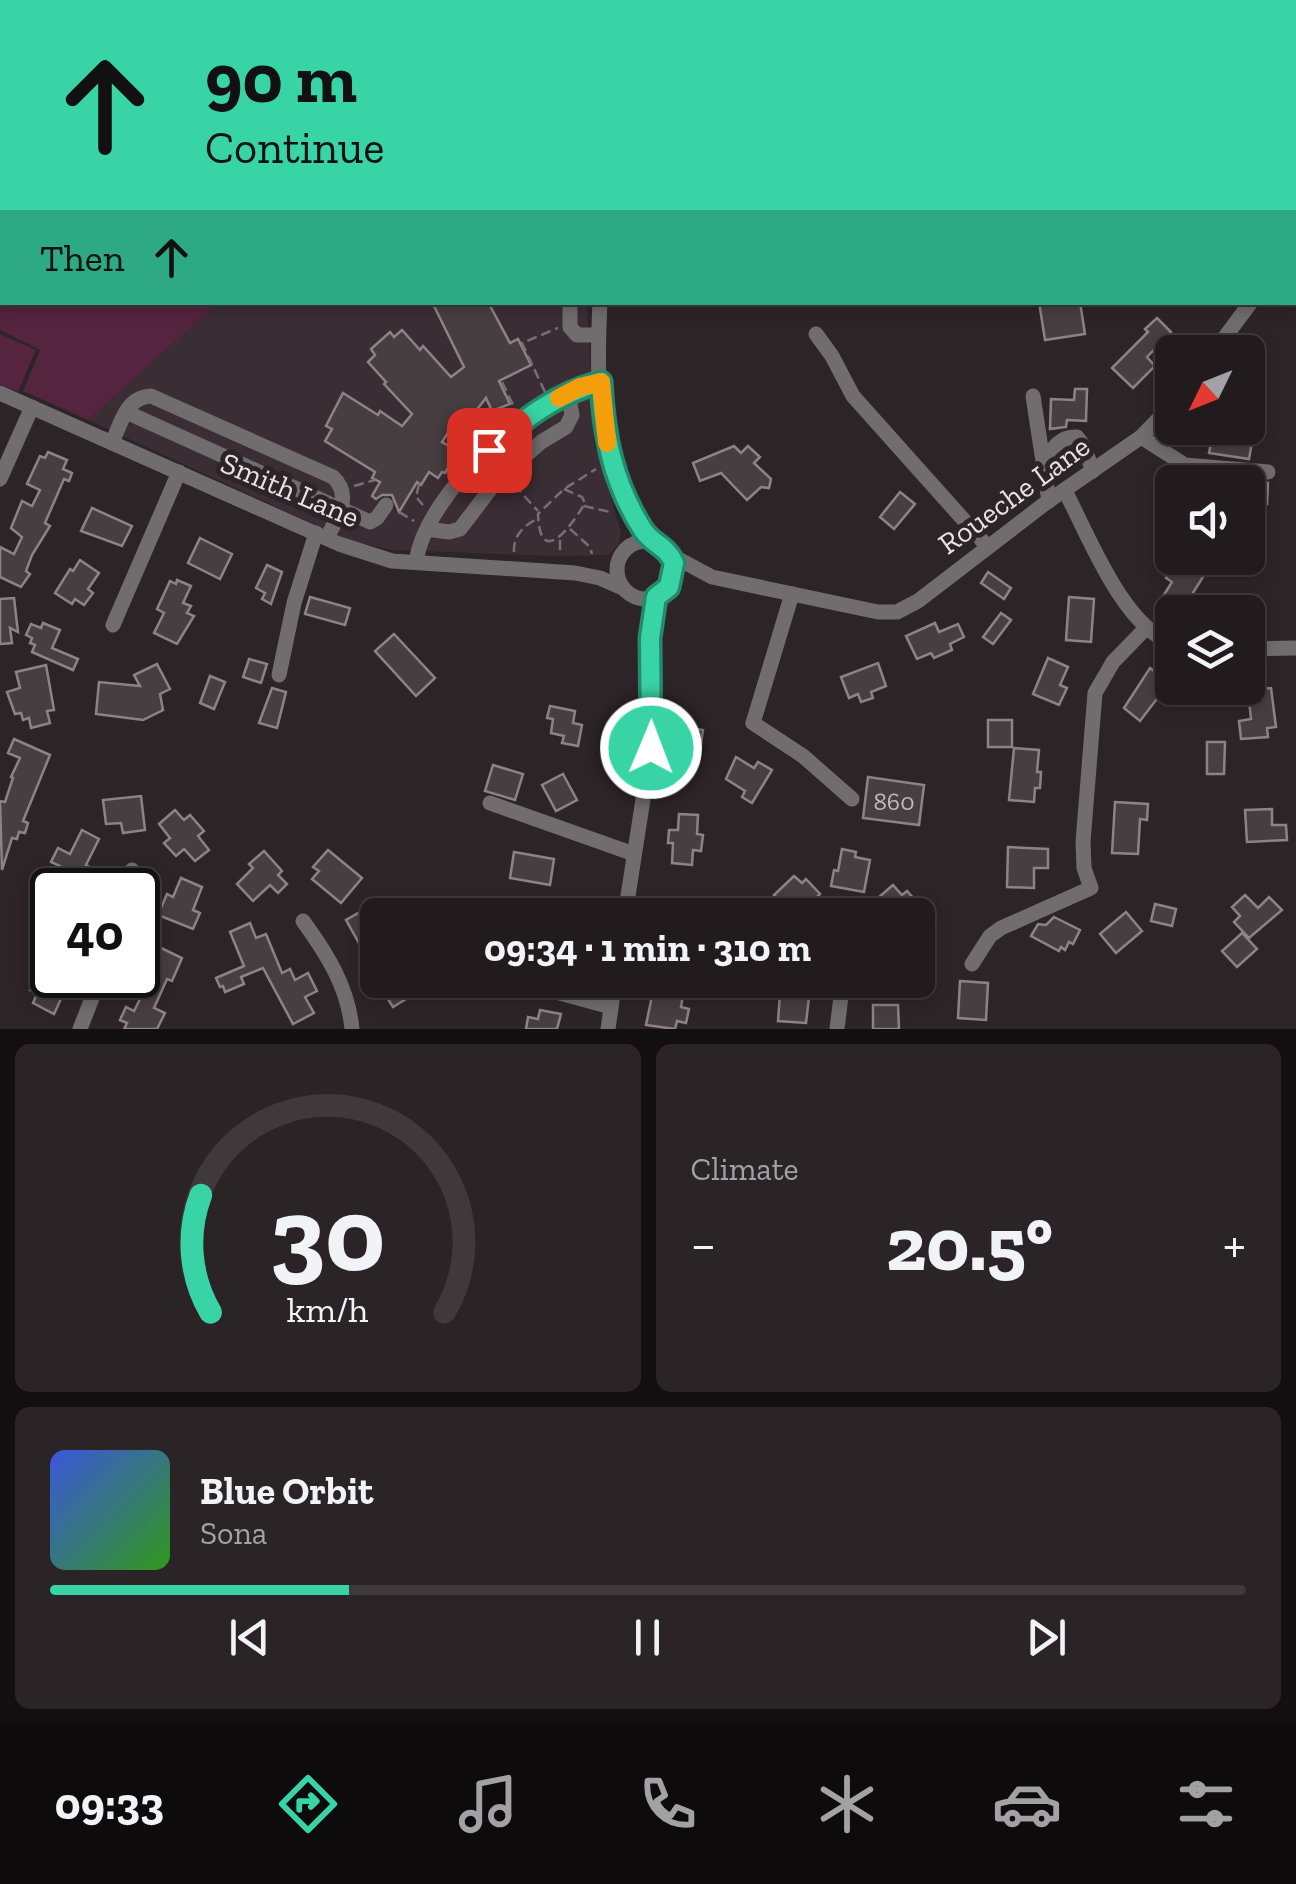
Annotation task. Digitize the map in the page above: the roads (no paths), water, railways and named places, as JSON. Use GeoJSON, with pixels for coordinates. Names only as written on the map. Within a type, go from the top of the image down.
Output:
{"type":"FeatureCollection","features":[{"type":"Feature","properties":{"kind":"street"},"geometry":{"type":"LineString","coordinates":[[570,305],[570,328],[578,335],[598,336]]}},
{"type":"Feature","properties":{"kind":"street"},"geometry":{"type":"LineString","coordinates":[[600,305],[598,336],[607,448],[625,501],[650,541],[670,555],[712,577],[792,594],[753,723],[803,756],[852,799]]}},
{"type":"Feature","properties":{"kind":"street"},"geometry":{"type":"LineString","coordinates":[[1227,335],[1249,305]]}},
{"type":"Feature","properties":{"kind":"street"},"geometry":{"type":"LineString","coordinates":[[816,334],[853,396],[987,546]]}},
{"type":"Feature","properties":{"kind":"street"},"geometry":{"type":"LineString","coordinates":[[416,562],[423,527],[489,450],[520,422],[568,393],[601,382]]}},
{"type":"Feature","properties":{"kind":"street","name":"Smith Lane"},"geometry":{"type":"LineString","coordinates":[[0,393],[322,536],[392,560],[575,573],[600,578],[626,591]]}},
{"type":"Feature","properties":{"kind":"street"},"geometry":{"type":"LineString","coordinates":[[423,527],[449,532],[460,528],[495,482],[541,442],[566,427],[572,414],[568,393]]}},
{"type":"Feature","properties":{"kind":"street"},"geometry":{"type":"LineString","coordinates":[[112,442],[130,403],[141,396],[151,396],[315,469],[342,486],[344,501],[322,536],[294,603],[279,675]]}},
{"type":"Feature","properties":{"kind":"street"},"geometry":{"type":"LineString","coordinates":[[1034,396],[1049,501]]}},
{"type":"Feature","properties":{"kind":"street"},"geometry":{"type":"LineString","coordinates":[[0,479],[32,407]]}},
{"type":"Feature","properties":{"kind":"street"},"geometry":{"type":"LineString","coordinates":[[126,412],[370,522],[393,508]]}},
{"type":"Feature","properties":{"kind":"street","name":"Roueche Lane"},"geometry":{"type":"LineString","coordinates":[[792,594],[878,612],[897,612],[918,601],[987,546],[1141,437],[1155,423]]}},
{"type":"Feature","properties":{"kind":"street"},"geometry":{"type":"LineString","coordinates":[[1042,466],[1057,443],[1077,437],[1093,471]]}},
{"type":"Feature","properties":{"kind":"street"},"geometry":{"type":"LineString","coordinates":[[1141,437],[1185,465],[1268,472]]}},
{"type":"Feature","properties":{"kind":"street"},"geometry":{"type":"LineString","coordinates":[[113,625],[178,472]]}},
{"type":"Feature","properties":{"kind":"street"},"geometry":{"type":"LineString","coordinates":[[1064,491],[1122,598],[1145,629],[1155,635]]}},
{"type":"Feature","properties":{"kind":"street"},"geometry":{"type":"LineString","coordinates":[[625,501],[624,551],[617,570],[650,638]]}},
{"type":"Feature","properties":{"kind":"street"},"geometry":{"type":"LineString","coordinates":[[624,551],[650,541]]}},
{"type":"Feature","properties":{"kind":"street","name":"Smith Lane"},"geometry":{"type":"LineString","coordinates":[[575,573],[599,566],[624,551]]}},
{"type":"Feature","properties":{"kind":"street"},"geometry":{"type":"LineString","coordinates":[[628,898],[651,748],[650,638],[663,592],[674,571],[670,555]]}},
{"type":"Feature","properties":{"kind":"street"},"geometry":{"type":"LineString","coordinates":[[626,591],[638,598],[663,592],[685,580],[712,577]]}},
{"type":"Feature","properties":{"kind":"street"},"geometry":{"type":"LineString","coordinates":[[972,964],[990,936],[1001,928],[1091,888],[1084,868],[1083,842],[1096,693],[1113,662],[1145,629]]}},
{"type":"Feature","properties":{"kind":"street"},"geometry":{"type":"LineString","coordinates":[[1265,649],[1296,648]]}},
{"type":"Feature","properties":{"kind":"street"},"geometry":{"type":"LineString","coordinates":[[490,803],[634,854]]}},
{"type":"Feature","properties":{"kind":"street"},"geometry":{"type":"LineString","coordinates":[[303,921],[330,960],[350,1007],[352,1029]]}},
{"type":"Feature","properties":{"kind":"street"},"geometry":{"type":"LineString","coordinates":[[80,1029],[92,998]]}},
{"type":"Feature","properties":{"kind":"street"},"geometry":{"type":"LineString","coordinates":[[579,998],[612,1007]]}},
{"type":"Feature","properties":{"kind":"street"},"geometry":{"type":"LineString","coordinates":[[608,1029],[613,998]]}},
{"type":"Feature","properties":{"kind":"street"},"geometry":{"type":"LineString","coordinates":[[838,1029],[841,998]]}}]}
